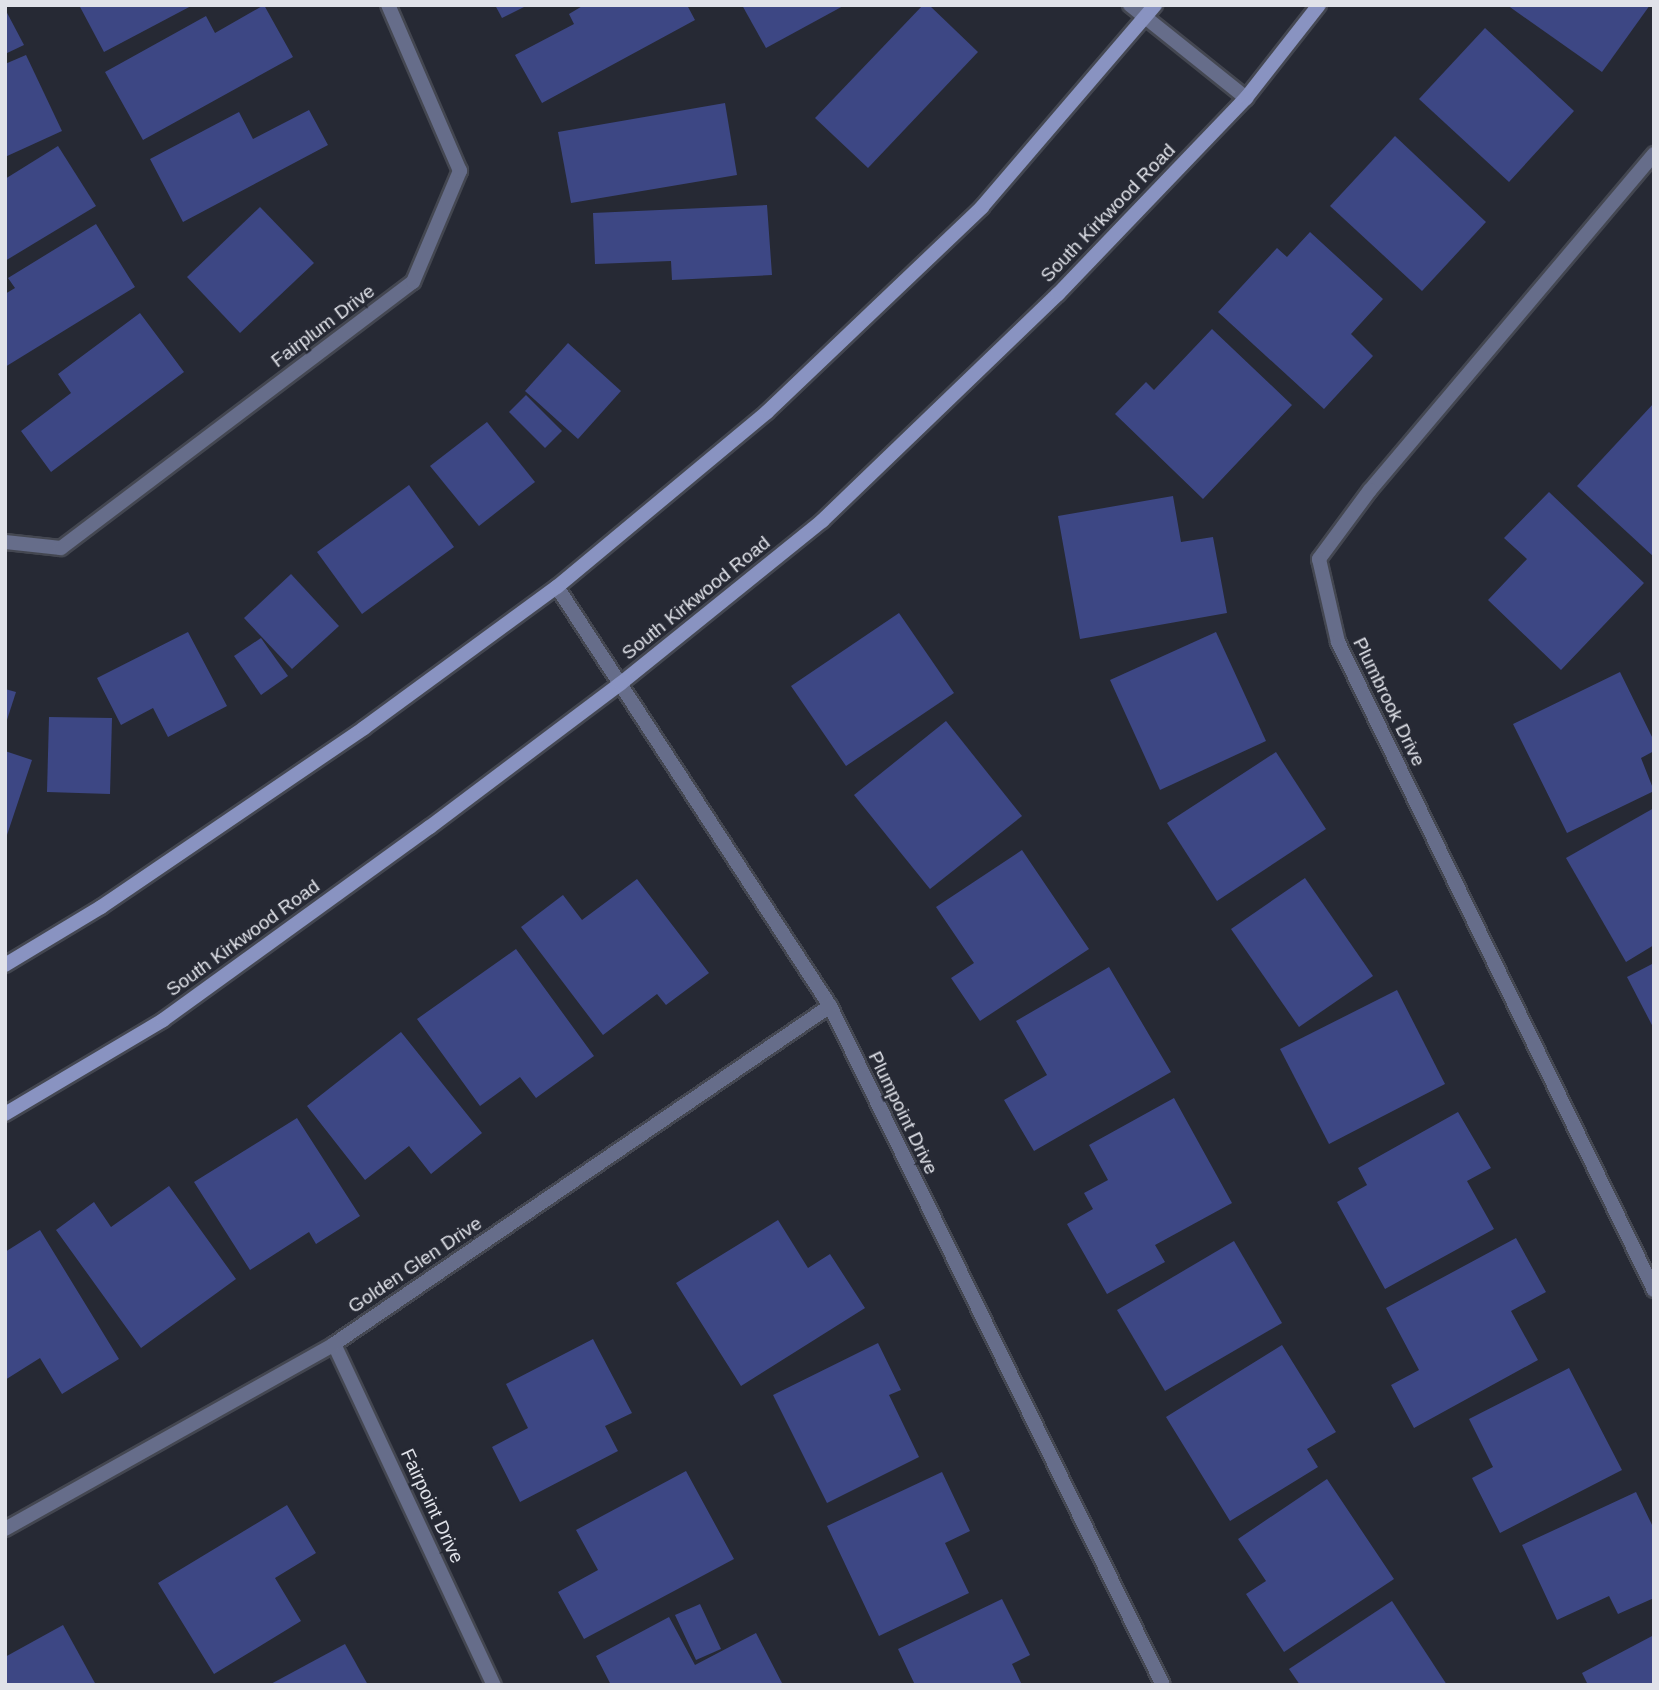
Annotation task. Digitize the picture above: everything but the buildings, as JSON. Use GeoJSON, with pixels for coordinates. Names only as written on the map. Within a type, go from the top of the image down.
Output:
{"type":"FeatureCollection","features":[{"type":"Feature","properties":{"kind":"main road"},"geometry":{"type":"LineString","coordinates":[[5,965],[101,907],[352,736],[558,587],[767,412],[982,207],[1155,5]]}},
{"type":"Feature","properties":{"kind":"main road","name":"South Kirkwood Road"},"geometry":{"type":"LineString","coordinates":[[5,1114],[163,1020],[620,684],[822,521],[1058,294],[1246,98],[1319,5]]}},
{"type":"Feature","properties":{"kind":"street","name":"Fairplum Drive"},"geometry":{"type":"LineString","coordinates":[[5,542],[61,548],[413,282],[460,171],[388,5]]}},
{"type":"Feature","properties":{"kind":"street"},"geometry":{"type":"LineString","coordinates":[[1130,5],[1246,98]]}},
{"type":"Feature","properties":{"kind":"street","name":"Plumbrook Drive"},"geometry":{"type":"LineString","coordinates":[[1654,154],[1370,490],[1320,559],[1338,642],[1654,1290]]}},
{"type":"Feature","properties":{"kind":"street","name":"Plumpoint Drive"},"geometry":{"type":"LineString","coordinates":[[558,587],[830,1006],[1163,1685]]}},
{"type":"Feature","properties":{"kind":"street","name":"Golden Glen Drive"},"geometry":{"type":"LineString","coordinates":[[5,1529],[334,1343],[830,1006]]}},
{"type":"Feature","properties":{"kind":"street","name":"Fairpoint Drive"},"geometry":{"type":"LineString","coordinates":[[334,1343],[494,1685]]}}]}
